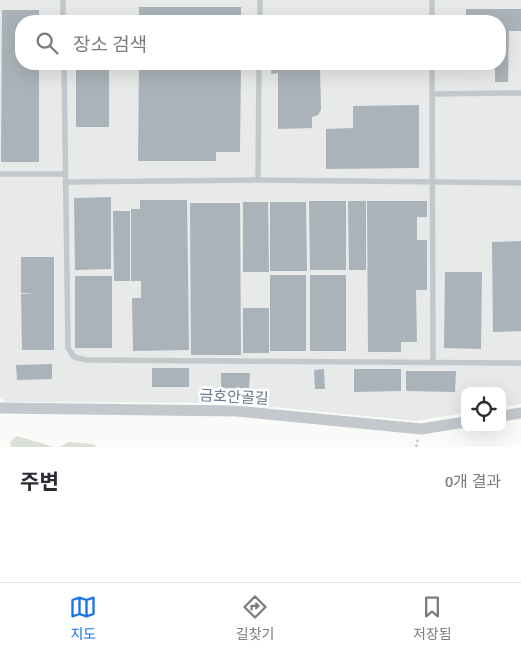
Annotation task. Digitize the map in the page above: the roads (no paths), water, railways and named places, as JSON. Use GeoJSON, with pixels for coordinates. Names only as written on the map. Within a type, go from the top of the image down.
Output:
{"type":"FeatureCollection","features":[{"type":"Feature","properties":{"kind":"street","name":"금호안골길"},"geometry":{"type":"LineString","coordinates":[[0,408],[236,411],[421,429],[461,423]]}},
{"type":"Feature","properties":{"kind":"street"},"geometry":{"type":"LineString","coordinates":[[506,415],[521,413]]}},
{"type":"Feature","properties":{"kind":"lane"},"geometry":{"type":"LineString","coordinates":[[63,0],[63,15]]}},
{"type":"Feature","properties":{"kind":"lane"},"geometry":{"type":"LineString","coordinates":[[260,0],[260,15]]}},
{"type":"Feature","properties":{"kind":"lane"},"geometry":{"type":"LineString","coordinates":[[432,0],[432,15]]}},
{"type":"Feature","properties":{"kind":"lane"},"geometry":{"type":"LineString","coordinates":[[64,70],[68,348],[74,356],[86,360],[521,363]]}},
{"type":"Feature","properties":{"kind":"lane"},"geometry":{"type":"LineString","coordinates":[[258,180],[259,70]]}},
{"type":"Feature","properties":{"kind":"lane"},"geometry":{"type":"LineString","coordinates":[[432,70],[433,362]]}},
{"type":"Feature","properties":{"kind":"lane"},"geometry":{"type":"LineString","coordinates":[[432,94],[521,93]]}},
{"type":"Feature","properties":{"kind":"lane"},"geometry":{"type":"LineString","coordinates":[[0,174],[65,174]]}},
{"type":"Feature","properties":{"kind":"lane"},"geometry":{"type":"LineString","coordinates":[[65,182],[258,180],[521,183]]}}]}
